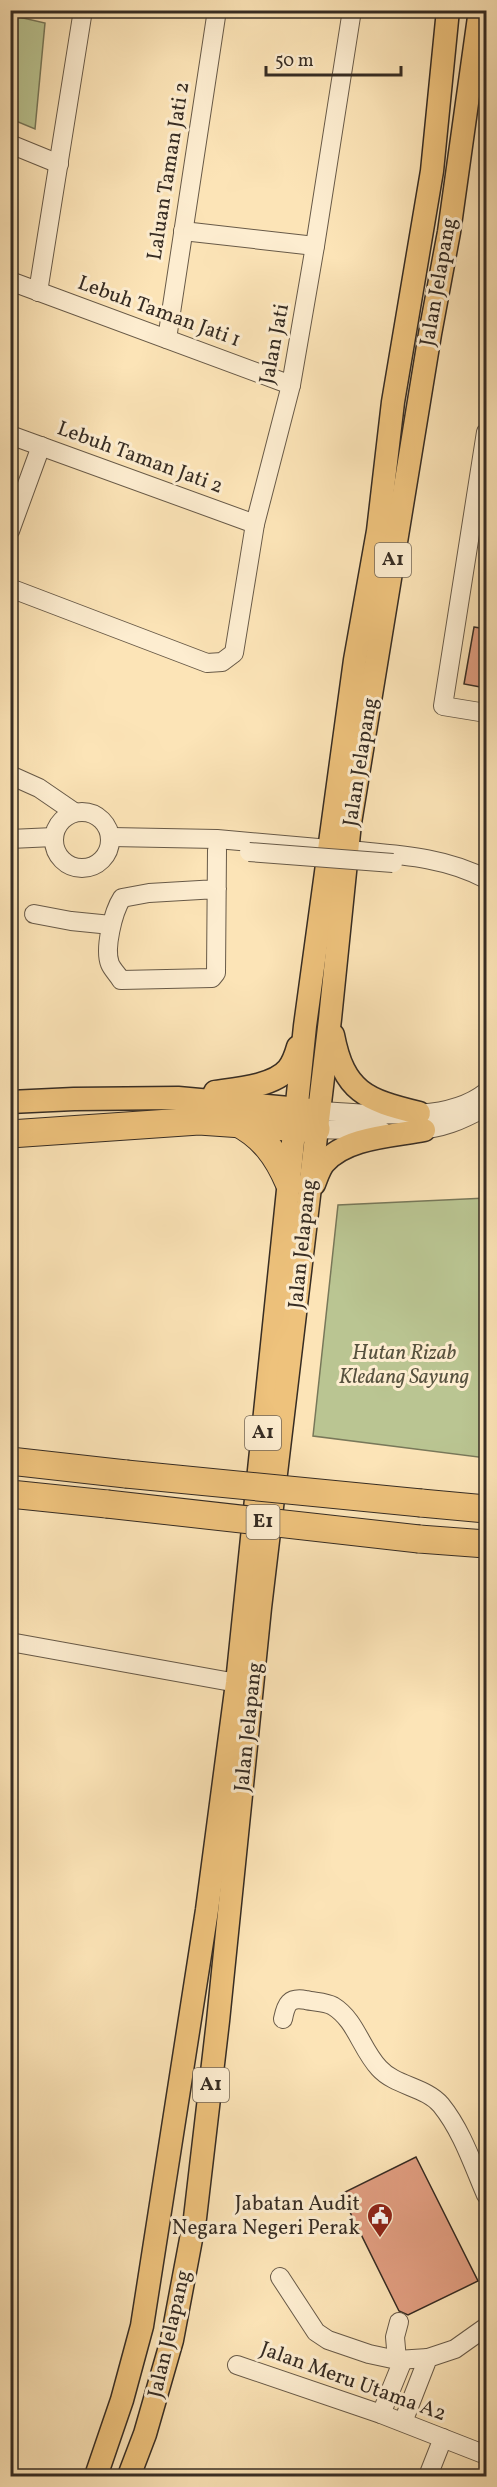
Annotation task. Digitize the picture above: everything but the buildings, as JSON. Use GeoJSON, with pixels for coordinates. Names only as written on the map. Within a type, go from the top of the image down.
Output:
{"type":"FeatureCollection","features":[{"type":"Feature","properties":{"kind":"highway"},"geometry":{"type":"LineString","coordinates":[[10,1134],[199,1121],[307,1119]]}},
{"type":"Feature","properties":{"kind":"highway"},"geometry":{"type":"LineString","coordinates":[[235,1122],[249,1129],[268,1146],[298,1191]]}},
{"type":"Feature","properties":{"kind":"highway"},"geometry":{"type":"LineString","coordinates":[[10,1455],[68,1468]]}},
{"type":"Feature","properties":{"kind":"highway","name":"E1"},"geometry":{"type":"LineString","coordinates":[[10,1461],[486,1509]]}},
{"type":"Feature","properties":{"kind":"highway","name":"E1"},"geometry":{"type":"LineString","coordinates":[[10,1494],[419,1539],[486,1544]]}},
{"type":"Feature","properties":{"kind":"main road","name":"Jalan Jelapang"},"geometry":{"type":"LineString","coordinates":[[307,1119],[305,1026],[355,660],[378,531],[393,402],[432,171],[448,10]]}},
{"type":"Feature","properties":{"kind":"main road","name":"Jalan Jelapang"},"geometry":{"type":"LineString","coordinates":[[96,2476],[122,2400],[144,2314],[207,1910],[307,1119],[330,1019],[350,823],[428,346],[449,232],[480,10]]}},
{"type":"Feature","properties":{"kind":"main road"},"geometry":{"type":"LineString","coordinates":[[330,1019],[339,1063],[355,1086],[381,1104],[422,1122]]}},
{"type":"Feature","properties":{"kind":"main road"},"geometry":{"type":"LineString","coordinates":[[10,1102],[86,1098],[178,1098],[246,1088],[273,1079],[287,1070],[305,1026]]}},
{"type":"Feature","properties":{"kind":"main road"},"geometry":{"type":"LineString","coordinates":[[178,1098],[307,1119]]}},
{"type":"Feature","properties":{"kind":"main road"},"geometry":{"type":"LineString","coordinates":[[298,1191],[336,1153],[422,1122]]}},
{"type":"Feature","properties":{"kind":"main road","name":"Jalan Jelapang"},"geometry":{"type":"LineString","coordinates":[[129,2476],[145,2434],[172,2340],[195,2218],[219,2021],[298,1191]]}},
{"type":"Feature","properties":{"kind":"main road"},"geometry":{"type":"LineString","coordinates":[[86,2476],[122,2400]]}},
{"type":"Feature","properties":{"kind":"main road"},"geometry":{"type":"LineString","coordinates":[[139,2476],[145,2434]]}},
{"type":"Feature","properties":{"kind":"street"},"geometry":{"type":"LineString","coordinates":[[38,292],[83,10]]}},
{"type":"Feature","properties":{"kind":"street","name":"Laluan Taman Jati 2"},"geometry":{"type":"LineString","coordinates":[[167,339],[217,10]]}},
{"type":"Feature","properties":{"kind":"street","name":"Jalan Jati"},"geometry":{"type":"LineString","coordinates":[[10,588],[207,663],[222,662],[234,653],[255,524],[291,386],[352,10]]}},
{"type":"Feature","properties":{"kind":"street"},"geometry":{"type":"LineString","coordinates":[[10,144],[59,164]]}},
{"type":"Feature","properties":{"kind":"street"},"geometry":{"type":"LineString","coordinates":[[183,231],[315,246]]}},
{"type":"Feature","properties":{"kind":"street","name":"Lebuh Taman Jati 1"},"geometry":{"type":"LineString","coordinates":[[10,281],[291,386]]}},
{"type":"Feature","properties":{"kind":"street"},"geometry":{"type":"LineString","coordinates":[[486,432],[478,545],[443,706],[486,713]]}},
{"type":"Feature","properties":{"kind":"street","name":"Lebuh Taman Jati 2"},"geometry":{"type":"LineString","coordinates":[[10,435],[255,524]]}},
{"type":"Feature","properties":{"kind":"street"},"geometry":{"type":"LineString","coordinates":[[10,531],[41,446]]}},
{"type":"Feature","properties":{"kind":"street"},"geometry":{"type":"LineString","coordinates":[[10,776],[39,788],[74,812],[91,813],[98,816],[109,829],[110,843],[98,864],[90,867],[72,867],[58,855],[54,837],[60,822],[74,812]]}},
{"type":"Feature","properties":{"kind":"street"},"geometry":{"type":"LineString","coordinates":[[10,839],[54,837]]}},
{"type":"Feature","properties":{"kind":"street"},"geometry":{"type":"LineString","coordinates":[[110,843],[217,839],[358,851],[438,862],[486,879]]}},
{"type":"Feature","properties":{"kind":"street"},"geometry":{"type":"LineString","coordinates":[[110,843],[393,863],[433,870],[486,888]]}},
{"type":"Feature","properties":{"kind":"street"},"geometry":{"type":"LineString","coordinates":[[217,850],[217,889],[216,974],[212,978],[121,980],[109,962],[111,926],[116,908],[122,898],[148,893],[217,889]]}},
{"type":"Feature","properties":{"kind":"street"},"geometry":{"type":"LineString","coordinates":[[34,914],[111,926]]}},
{"type":"Feature","properties":{"kind":"street"},"geometry":{"type":"LineString","coordinates":[[422,1122],[486,1092]]}},
{"type":"Feature","properties":{"kind":"street"},"geometry":{"type":"LineString","coordinates":[[307,1119],[422,1122],[448,1126],[486,1107]]}},
{"type":"Feature","properties":{"kind":"street"},"geometry":{"type":"LineString","coordinates":[[10,1642],[237,1683]]}},
{"type":"Feature","properties":{"kind":"street"},"geometry":{"type":"LineString","coordinates":[[283,2019],[286,2006],[290,2001],[297,1999],[331,2005],[349,2018],[361,2043],[378,2068],[391,2078],[440,2103],[461,2135],[486,2195]]}},
{"type":"Feature","properties":{"kind":"street"},"geometry":{"type":"LineString","coordinates":[[280,2277],[316,2332],[328,2340],[369,2354],[400,2360],[428,2358],[454,2349],[486,2327]]}},
{"type":"Feature","properties":{"kind":"street"},"geometry":{"type":"LineString","coordinates":[[381,2414],[400,2360],[395,2337],[399,2322]]}},
{"type":"Feature","properties":{"kind":"street"},"geometry":{"type":"LineString","coordinates":[[403,2422],[428,2358]]}},
{"type":"Feature","properties":{"kind":"street","name":"Jalan Meru Utama A2"},"geometry":{"type":"LineString","coordinates":[[237,2365],[381,2414],[486,2455]]}},
{"type":"Feature","properties":{"kind":"street"},"geometry":{"type":"LineString","coordinates":[[428,2476],[443,2438]]}},
{"type":"Feature","properties":{"kind":"green space"},"geometry":{"type":"Polygon","coordinates":[[[10,15],[45,23],[35,129],[11,119],[10,15]]]}},
{"type":"Feature","properties":{"kind":"green space","name":"Hutan Rizab Kledang Sayung"},"geometry":{"type":"Polygon","coordinates":[[[486,1198],[486,1458],[313,1436],[338,1205],[486,1198]]]}},
{"type":"Feature","properties":{"kind":"place","name":"Jabatan Audit Negara Negeri Perak"},"geometry":{"type":"Point","coordinates":[380,2239]}}]}
